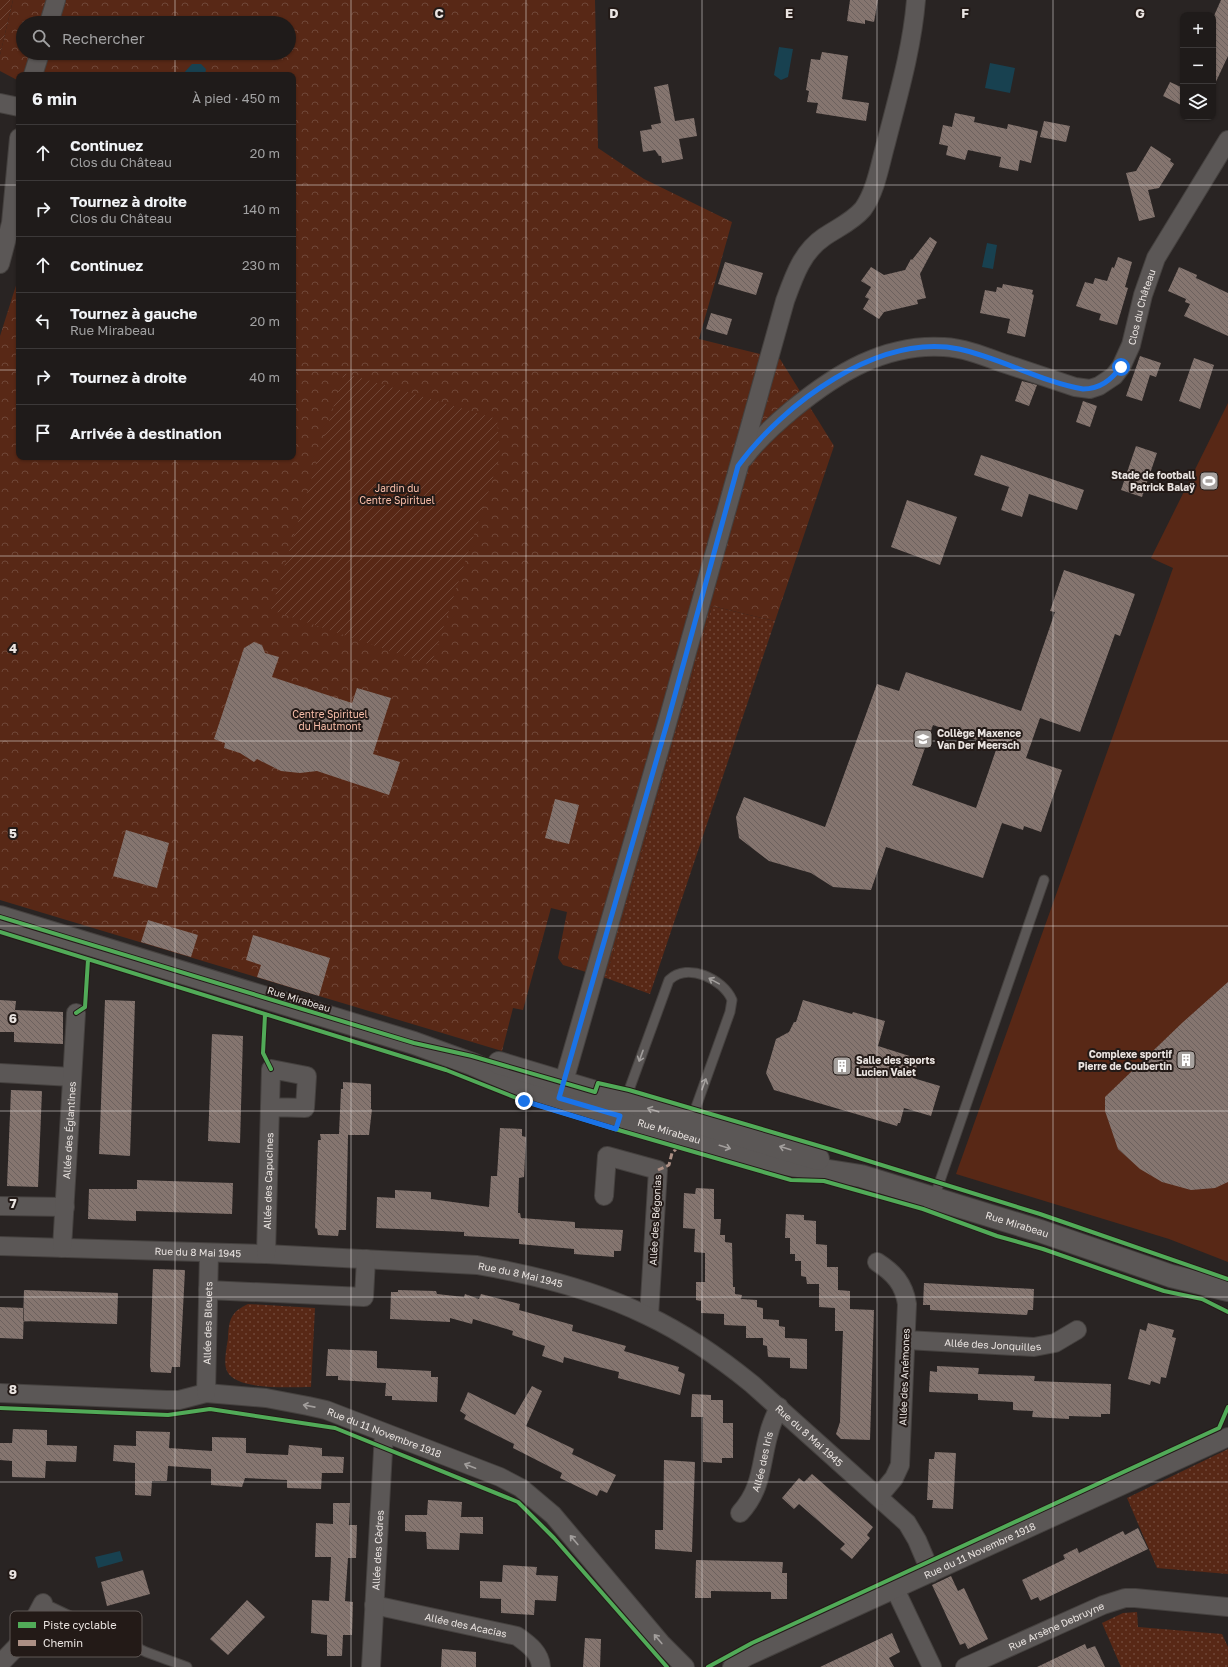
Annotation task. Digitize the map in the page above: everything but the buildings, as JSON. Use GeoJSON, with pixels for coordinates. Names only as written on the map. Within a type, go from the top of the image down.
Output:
{"type":"FeatureCollection","features":[{"type":"Feature","properties":{"kind":"main road","name":"Rue Mirabeau"},"geometry":{"type":"LineString","coordinates":[[0,917],[414,1043],[472,1064],[519,1085],[561,1090],[688,1128],[814,1157],[861,1176],[1040,1231],[1171,1276],[1228,1290]]}},
{"type":"Feature","properties":{"kind":"main road","name":"Rue Mirabeau"},"geometry":{"type":"LineString","coordinates":[[1171,1276],[1228,1302]]}},
{"type":"Feature","properties":{"kind":"street"},"geometry":{"type":"LineString","coordinates":[[52,16],[56,0]]}},
{"type":"Feature","properties":{"kind":"street"},"geometry":{"type":"LineString","coordinates":[[561,1090],[785,300],[798,268],[812,246],[850,221],[863,208],[869,198],[899,94],[912,36],[916,0]]}},
{"type":"Feature","properties":{"kind":"street"},"geometry":{"type":"LineString","coordinates":[[35,72],[38,60]]}},
{"type":"Feature","properties":{"kind":"street"},"geometry":{"type":"LineString","coordinates":[[0,103],[16,106]]}},
{"type":"Feature","properties":{"kind":"street","name":"Clos du Château"},"geometry":{"type":"LineString","coordinates":[[738,466],[767,432],[823,385],[868,360],[897,351],[944,347],[974,353],[1075,387],[1090,389],[1107,382],[1114,376],[1127,358],[1143,295],[1156,258],[1228,140]]}},
{"type":"Feature","properties":{"kind":"street"},"geometry":{"type":"LineString","coordinates":[[0,264],[10,223],[16,166]]}},
{"type":"Feature","properties":{"kind":"street","name":"Allée des Églantines"},"geometry":{"type":"LineString","coordinates":[[62,1248],[76,1013]]}},
{"type":"Feature","properties":{"kind":"street"},"geometry":{"type":"LineString","coordinates":[[0,1073],[72,1077]]}},
{"type":"Feature","properties":{"kind":"street","name":"Allée des Capucines"},"geometry":{"type":"LineString","coordinates":[[266,1254],[270,1107]]}},
{"type":"Feature","properties":{"kind":"street","name":"Allée des Bégonias"},"geometry":{"type":"LineString","coordinates":[[604,1196],[607,1156],[658,1170],[649,1316]]}},
{"type":"Feature","properties":{"kind":"street"},"geometry":{"type":"LineString","coordinates":[[0,1206],[65,1207]]}},
{"type":"Feature","properties":{"kind":"street","name":"Rue du 8 Mai 1945"},"geometry":{"type":"LineString","coordinates":[[0,1246],[266,1254],[477,1265],[512,1271],[579,1289],[649,1316],[693,1341],[728,1364],[879,1496],[912,1531],[930,1573]]}},
{"type":"Feature","properties":{"kind":"street","name":"Allée des Bleuets"},"geometry":{"type":"LineString","coordinates":[[206,1393],[209,1253]]}},
{"type":"Feature","properties":{"kind":"street"},"geometry":{"type":"LineString","coordinates":[[208,1290],[364,1297],[366,1259]]}},
{"type":"Feature","properties":{"kind":"street","name":"Allée des Anémones"},"geometry":{"type":"LineString","coordinates":[[877,1262],[888,1269],[903,1286],[907,1304],[900,1465],[894,1478],[879,1496]]}},
{"type":"Feature","properties":{"kind":"street","name":"Allée des Jonquilles"},"geometry":{"type":"LineString","coordinates":[[906,1340],[1034,1347],[1055,1343],[1077,1330]]}},
{"type":"Feature","properties":{"kind":"street","name":"Rue du 11 Novembre 1918"},"geometry":{"type":"LineString","coordinates":[[0,1393],[167,1400],[179,1400],[206,1393],[266,1398],[326,1410],[500,1477],[521,1488],[538,1500],[553,1515],[661,1643],[685,1667]]}},
{"type":"Feature","properties":{"kind":"street","name":"Allée des Iris"},"geometry":{"type":"LineString","coordinates":[[740,1513],[748,1505],[757,1487],[769,1432],[779,1407]]}},
{"type":"Feature","properties":{"kind":"street","name":"Allée des Cèdres"},"geometry":{"type":"LineString","coordinates":[[371,1667],[384,1433]]}},
{"type":"Feature","properties":{"kind":"street","name":"Rue du 11 Novembre 1918"},"geometry":{"type":"LineString","coordinates":[[732,1667],[746,1657],[1228,1437]]}},
{"type":"Feature","properties":{"kind":"street"},"geometry":{"type":"LineString","coordinates":[[895,1589],[932,1667]]}},
{"type":"Feature","properties":{"kind":"street","name":"Rue Arsène Debruyne"},"geometry":{"type":"LineString","coordinates":[[965,1667],[1114,1601],[1125,1598],[1151,1599],[1228,1607]]}},
{"type":"Feature","properties":{"kind":"street"},"geometry":{"type":"LineString","coordinates":[[39,1611],[43,1603]]}},
{"type":"Feature","properties":{"kind":"street","name":"Allée des Acacias"},"geometry":{"type":"LineString","coordinates":[[374,1605],[517,1636],[530,1646],[537,1654],[541,1667]]}},
{"type":"Feature","properties":{"kind":"street"},"geometry":{"type":"LineString","coordinates":[[0,1664],[10,1654]]}},
{"type":"Feature","properties":{"kind":"lane"},"geometry":{"type":"LineString","coordinates":[[934,1198],[1044,880]]}},
{"type":"Feature","properties":{"kind":"lane"},"geometry":{"type":"LineString","coordinates":[[623,1108],[669,980],[675,974],[683,972],[703,975],[723,986],[732,1000],[730,1012],[688,1128]]}},
{"type":"Feature","properties":{"kind":"lane"},"geometry":{"type":"LineString","coordinates":[[43,1603],[60,1611]]}},
{"type":"Feature","properties":{"kind":"lane"},"geometry":{"type":"LineString","coordinates":[[142,1650],[187,1667]]}},
{"type":"Feature","properties":{"kind":"green space"},"geometry":{"type":"Polygon","coordinates":[[[0,0],[13,0],[0,55],[0,0]]]}},
{"type":"Feature","properties":{"kind":"green space","name":"Centre Spirituel du Hautmont"},"geometry":{"type":"Polygon","coordinates":[[[13,0],[595,0],[598,148],[644,179],[732,222],[699,339],[780,359],[834,446],[775,621],[712,606],[606,978],[563,965],[558,958],[567,912],[551,908],[523,1010],[513,1008],[502,1051],[0,900],[0,336],[16,285],[16,460],[296,460],[296,72],[16,72],[16,79],[0,71],[0,55],[13,0]]]}},
{"type":"Feature","properties":{"kind":"green space","name":"Jardin du Centre Spirituel"},"geometry":{"type":"Polygon","coordinates":[[[344,373],[497,419],[500,456],[431,665],[271,610],[344,373]]]}},
{"type":"Feature","properties":{"kind":"green space"},"geometry":{"type":"Polygon","coordinates":[[[1228,403],[1228,1262],[1169,1239],[956,1174],[1173,568],[1151,558],[1228,403]]]}},
{"type":"Feature","properties":{"kind":"green space"},"geometry":{"type":"Polygon","coordinates":[[[712,606],[775,621],[650,994],[606,978],[712,606]]]}},
{"type":"Feature","properties":{"kind":"green space"},"geometry":{"type":"Polygon","coordinates":[[[248,1304],[315,1308],[311,1387],[252,1385],[241,1382],[232,1377],[227,1371],[225,1359],[230,1321],[234,1313],[248,1304]]]}},
{"type":"Feature","properties":{"kind":"green space"},"geometry":{"type":"Polygon","coordinates":[[[1228,1449],[1228,1574],[1157,1568],[1127,1498],[1228,1449]]]}},
{"type":"Feature","properties":{"kind":"green space"},"geometry":{"type":"Polygon","coordinates":[[[1137,1612],[1138,1627],[1222,1634],[1228,1647],[1228,1667],[1121,1667],[1102,1623],[1123,1613],[1137,1612]]]}},
{"type":"Feature","properties":{"kind":"water"},"geometry":{"type":"Polygon","coordinates":[[[779,47],[793,49],[788,77],[781,80],[774,75],[779,47]]]}},
{"type":"Feature","properties":{"kind":"water"},"geometry":{"type":"Polygon","coordinates":[[[990,63],[1015,68],[1010,93],[985,88],[990,63]]]}},
{"type":"Feature","properties":{"kind":"water"},"geometry":{"type":"Polygon","coordinates":[[[192,64],[201,64],[206,69],[206,72],[185,72],[192,64]]]}},
{"type":"Feature","properties":{"kind":"water"},"geometry":{"type":"Polygon","coordinates":[[[987,243],[997,245],[993,269],[982,267],[987,243]]]}},
{"type":"Feature","properties":{"kind":"water"},"geometry":{"type":"Polygon","coordinates":[[[120,1551],[123,1561],[98,1568],[95,1557],[120,1551]]]}},
{"type":"Feature","properties":{"kind":"marked path"},"geometry":{"type":"LineString","coordinates":[[658,1170],[669,1165],[672,1153],[678,1147]]}},
{"type":"Feature","properties":{"kind":"cycle path"},"geometry":{"type":"LineString","coordinates":[[0,917],[414,1043],[472,1056],[595,1092],[598,1083],[629,1090],[833,1150],[1040,1214],[1228,1279]]}},
{"type":"Feature","properties":{"kind":"cycle path"},"geometry":{"type":"LineString","coordinates":[[0,932],[446,1070],[524,1101],[615,1129],[791,1180],[824,1181],[923,1209],[997,1236],[1043,1249],[1164,1291],[1202,1299],[1228,1312]]}},
{"type":"Feature","properties":{"kind":"cycle path"},"geometry":{"type":"LineString","coordinates":[[76,1013],[85,1007],[88,960]]}},
{"type":"Feature","properties":{"kind":"cycle path"},"geometry":{"type":"LineString","coordinates":[[265,1015],[263,1053],[271,1069]]}},
{"type":"Feature","properties":{"kind":"cycle path"},"geometry":{"type":"LineString","coordinates":[[708,1667],[752,1643],[1219,1428],[1228,1407]]}},
{"type":"Feature","properties":{"kind":"cycle path"},"geometry":{"type":"LineString","coordinates":[[0,1408],[168,1415],[210,1409],[335,1428],[518,1502],[554,1538],[667,1667]]}},
{"type":"Feature","properties":{"kind":"place","name":"Stade de football Patrick Balaÿ"},"geometry":{"type":"Point","coordinates":[1209,481]}},
{"type":"Feature","properties":{"kind":"place","name":"Collège Maxence Van Der Meersch"},"geometry":{"type":"Point","coordinates":[923,739]}},
{"type":"Feature","properties":{"kind":"place","name":"Complexe sportif Pierre de Coubertin"},"geometry":{"type":"Point","coordinates":[1186,1060]}},
{"type":"Feature","properties":{"kind":"place","name":"Salle des sports Lucien Valet"},"geometry":{"type":"Point","coordinates":[842,1066]}},
{"type":"Feature","properties":{"kind":"route"},"geometry":{"type":"LineString","coordinates":[[524,1101],[616,1129],[620,1116],[559,1098],[668,720],[738,466],[745,456],[754,445],[781,419],[823,385],[868,360],[897,351],[926,347],[957,349],[974,353],[1083,389],[1090,389],[1107,382],[1121,367]]}}]}
